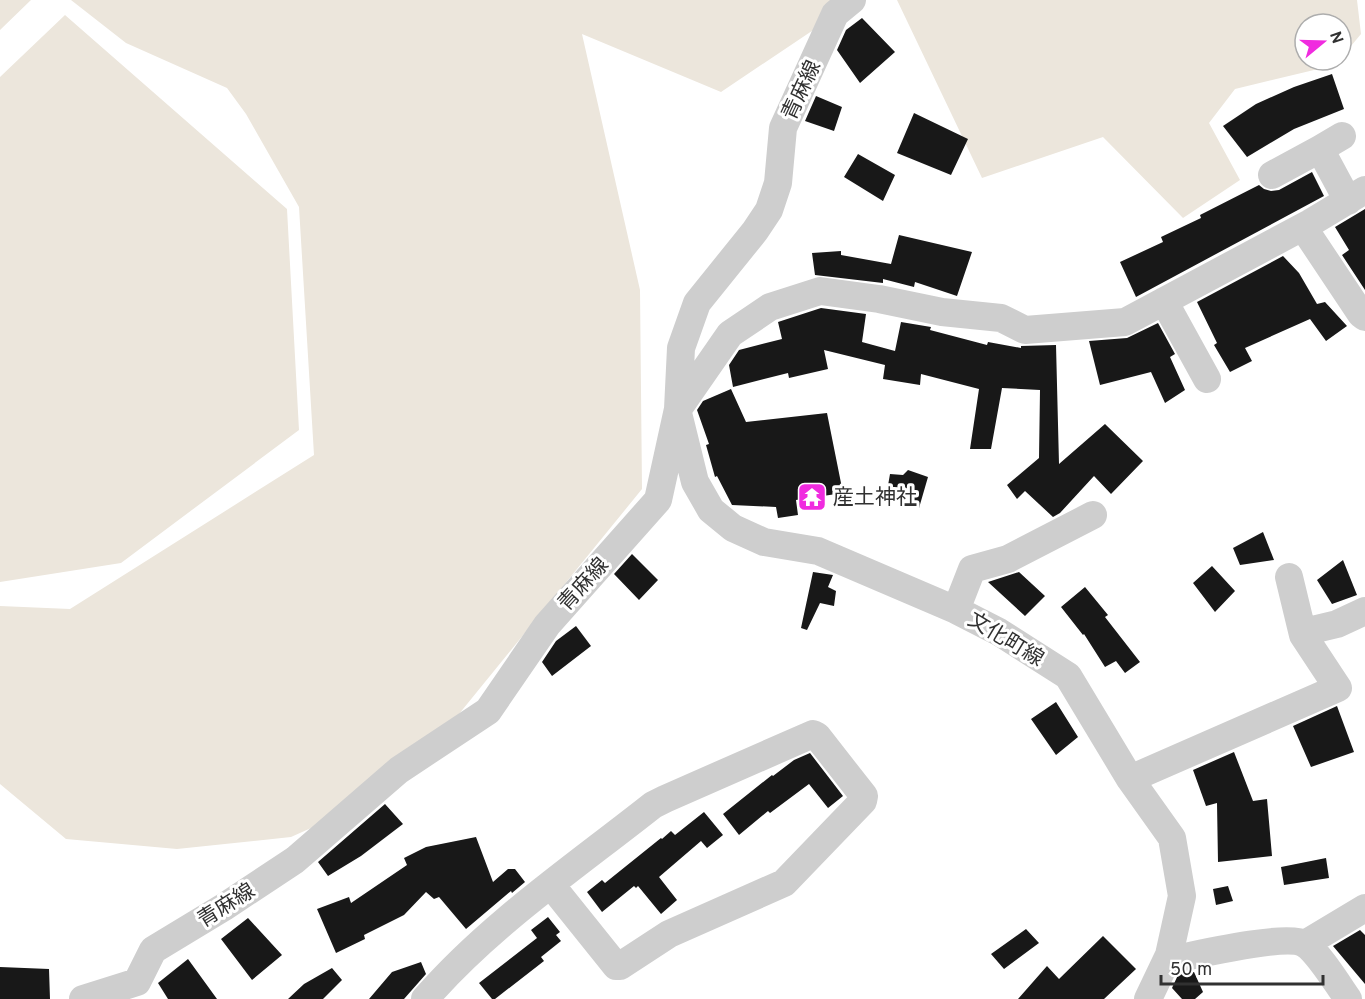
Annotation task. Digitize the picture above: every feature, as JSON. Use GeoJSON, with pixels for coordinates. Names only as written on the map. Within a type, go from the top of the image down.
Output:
{"type":"FeatureCollection","features":[{"type":"Feature","properties":{"kind":"street","name":"青麻線"},"geometry":{"type":"LineString","coordinates":[[83,999],[136,982],[153,950],[295,860],[399,770],[488,711],[547,625],[658,501],[678,410],[681,348],[697,303],[769,210],[778,183],[783,128],[836,14],[852,0]]}},
{"type":"Feature","properties":{"kind":"street"},"geometry":{"type":"LineString","coordinates":[[678,410],[730,334],[770,307],[820,291],[879,299],[942,312],[1001,318],[1025,330],[1125,322],[1303,227],[1356,196],[1331,142],[1272,175]]}},
{"type":"Feature","properties":{"kind":"street"},"geometry":{"type":"LineString","coordinates":[[1303,227],[1365,317]]}},
{"type":"Feature","properties":{"kind":"street"},"geometry":{"type":"LineString","coordinates":[[1164,301],[1206,379]]}},
{"type":"Feature","properties":{"kind":"street","name":"文化町線"},"geometry":{"type":"LineString","coordinates":[[678,410],[695,482],[711,510],[733,528],[764,542],[818,551],[956,610],[999,632],[1068,676],[1130,779],[1172,838],[1182,896],[1167,961],[1148,999]]}},
{"type":"Feature","properties":{"kind":"street"},"geometry":{"type":"LineString","coordinates":[[956,610],[972,569],[1008,559],[1092,515]]}},
{"type":"Feature","properties":{"kind":"street"},"geometry":{"type":"LineString","coordinates":[[1130,779],[1338,688],[1303,635],[1289,578]]}},
{"type":"Feature","properties":{"kind":"street"},"geometry":{"type":"LineString","coordinates":[[1303,635],[1312,630],[1337,624],[1365,611]]}},
{"type":"Feature","properties":{"kind":"street"},"geometry":{"type":"LineString","coordinates":[[425,999],[472,949],[551,885],[653,805],[813,734],[817,736],[864,796],[863,801],[784,883],[669,934],[620,966],[616,966],[551,885]]}},
{"type":"Feature","properties":{"kind":"street"},"geometry":{"type":"LineString","coordinates":[[1305,944],[1365,908]]}},
{"type":"Feature","properties":{"kind":"street"},"geometry":{"type":"LineString","coordinates":[[1167,961],[1292,940],[1305,944],[1315,954],[1348,999]]}},
{"type":"Feature","properties":{"kind":"shaded area"},"geometry":{"type":"Polygon","coordinates":[[[0,0],[31,0],[0,30],[0,0]]]}},
{"type":"Feature","properties":{"kind":"shaded area"},"geometry":{"type":"Polygon","coordinates":[[[71,0],[858,0],[721,92],[582,34],[640,290],[642,489],[398,789],[291,837],[177,849],[66,839],[0,784],[0,606],[70,609],[314,455],[299,207],[246,114],[227,88],[126,43],[71,0]]]}},
{"type":"Feature","properties":{"kind":"shaded area"},"geometry":{"type":"Polygon","coordinates":[[[897,0],[1357,0],[1361,34],[1353,44],[1353,12],[1293,12],[1293,72],[1306,72],[1235,89],[1209,123],[1240,180],[1183,218],[1103,137],[982,178],[897,0]]]}},
{"type":"Feature","properties":{"kind":"shaded area"},"geometry":{"type":"Polygon","coordinates":[[[65,15],[287,209],[299,430],[121,563],[0,582],[0,77],[65,15]]]}},
{"type":"Feature","properties":{"kind":"building"},"geometry":{"type":"Polygon","coordinates":[[[862,18],[895,52],[860,83],[837,50],[846,30],[862,18]]]}},
{"type":"Feature","properties":{"kind":"building"},"geometry":{"type":"Polygon","coordinates":[[[1332,74],[1344,109],[1294,129],[1247,157],[1223,126],[1256,104],[1294,87],[1332,74]]]}},
{"type":"Feature","properties":{"kind":"building"},"geometry":{"type":"Polygon","coordinates":[[[816,96],[842,107],[834,131],[805,121],[816,96]]]}},
{"type":"Feature","properties":{"kind":"building"},"geometry":{"type":"Polygon","coordinates":[[[914,113],[968,139],[951,175],[897,153],[914,113]]]}},
{"type":"Feature","properties":{"kind":"building"},"geometry":{"type":"Polygon","coordinates":[[[858,154],[895,175],[883,201],[844,177],[858,154]]]}},
{"type":"Feature","properties":{"kind":"building"},"geometry":{"type":"Polygon","coordinates":[[[1312,172],[1324,196],[1136,297],[1120,262],[1163,242],[1161,237],[1201,218],[1200,215],[1259,185],[1271,191],[1279,190],[1312,172]]]}},
{"type":"Feature","properties":{"kind":"building"},"geometry":{"type":"Polygon","coordinates":[[[1365,209],[1365,290],[1342,255],[1349,250],[1335,227],[1365,209]]]}},
{"type":"Feature","properties":{"kind":"building"},"geometry":{"type":"Polygon","coordinates":[[[899,235],[972,252],[957,296],[915,282],[914,287],[883,279],[883,283],[815,275],[812,253],[841,251],[841,255],[891,264],[899,235]]]}},
{"type":"Feature","properties":{"kind":"building"},"geometry":{"type":"Polygon","coordinates":[[[1283,256],[1299,273],[1317,304],[1325,302],[1347,326],[1326,341],[1310,319],[1245,348],[1252,361],[1230,372],[1214,345],[1217,343],[1197,302],[1283,256]]]}},
{"type":"Feature","properties":{"kind":"building"},"geometry":{"type":"Polygon","coordinates":[[[821,308],[866,314],[862,342],[895,351],[901,322],[931,327],[930,330],[987,345],[988,342],[1021,348],[1021,346],[1056,345],[1059,464],[1105,424],[1143,461],[1111,494],[1094,476],[1060,513],[1053,517],[1025,491],[1017,499],[1007,485],[1039,458],[1040,390],[1002,388],[991,449],[970,449],[979,389],[921,374],[920,385],[883,379],[885,365],[824,350],[828,369],[789,378],[788,373],[733,387],[729,365],[739,350],[782,339],[778,322],[821,308]]]}},
{"type":"Feature","properties":{"kind":"building"},"geometry":{"type":"Polygon","coordinates":[[[1158,323],[1175,354],[1170,357],[1185,390],[1165,403],[1151,372],[1100,385],[1089,341],[1127,338],[1158,323]]]}},
{"type":"Feature","properties":{"kind":"building"},"geometry":{"type":"Polygon","coordinates":[[[731,389],[746,422],[827,413],[843,493],[796,500],[798,515],[778,518],[776,507],[732,505],[717,476],[715,477],[706,445],[709,444],[697,410],[703,401],[731,389]]]}},
{"type":"Feature","properties":{"kind":"building"},"geometry":{"type":"Polygon","coordinates":[[[908,470],[928,477],[919,508],[886,497],[890,474],[903,475],[908,470]]]}},
{"type":"Feature","properties":{"kind":"building"},"geometry":{"type":"Polygon","coordinates":[[[1263,532],[1274,560],[1240,565],[1233,548],[1263,532]]]}},
{"type":"Feature","properties":{"kind":"building"},"geometry":{"type":"Polygon","coordinates":[[[632,554],[658,580],[639,600],[614,574],[632,554]]]}},
{"type":"Feature","properties":{"kind":"building"},"geometry":{"type":"Polygon","coordinates":[[[1343,560],[1357,595],[1332,604],[1317,580],[1343,560]]]}},
{"type":"Feature","properties":{"kind":"building"},"geometry":{"type":"Polygon","coordinates":[[[1212,566],[1235,591],[1215,612],[1193,583],[1212,566]]]}},
{"type":"Feature","properties":{"kind":"building"},"geometry":{"type":"Polygon","coordinates":[[[813,572],[833,575],[828,587],[836,591],[834,606],[820,603],[807,630],[801,628],[813,572]]]}},
{"type":"Feature","properties":{"kind":"building"},"geometry":{"type":"Polygon","coordinates":[[[1019,572],[1045,596],[1025,616],[988,582],[1019,572]]]}},
{"type":"Feature","properties":{"kind":"building"},"geometry":{"type":"Polygon","coordinates":[[[1085,587],[1108,615],[1105,617],[1140,662],[1125,673],[1116,661],[1105,667],[1084,634],[1061,607],[1085,587]]]}},
{"type":"Feature","properties":{"kind":"building"},"geometry":{"type":"Polygon","coordinates":[[[576,626],[591,646],[552,676],[542,662],[556,641],[576,626]]]}},
{"type":"Feature","properties":{"kind":"building"},"geometry":{"type":"Polygon","coordinates":[[[1056,702],[1078,737],[1056,755],[1031,719],[1056,702]]]}},
{"type":"Feature","properties":{"kind":"building"},"geometry":{"type":"Polygon","coordinates":[[[1337,706],[1354,752],[1311,767],[1293,726],[1337,706]]]}},
{"type":"Feature","properties":{"kind":"building"},"geometry":{"type":"Polygon","coordinates":[[[1234,752],[1253,801],[1267,799],[1272,856],[1218,862],[1217,803],[1206,806],[1193,770],[1234,752]]]}},
{"type":"Feature","properties":{"kind":"building"},"geometry":{"type":"Polygon","coordinates":[[[810,753],[843,796],[828,808],[809,784],[770,813],[768,811],[739,835],[723,814],[772,775],[794,760],[810,753]]]}},
{"type":"Feature","properties":{"kind":"building"},"geometry":{"type":"Polygon","coordinates":[[[385,804],[403,824],[361,856],[328,876],[318,862],[385,804]]]}},
{"type":"Feature","properties":{"kind":"building"},"geometry":{"type":"Polygon","coordinates":[[[704,812],[723,835],[707,848],[701,841],[659,877],[677,900],[661,914],[638,886],[636,888],[634,886],[602,912],[587,892],[602,880],[605,883],[671,831],[675,835],[704,812]]]}},
{"type":"Feature","properties":{"kind":"building"},"geometry":{"type":"Polygon","coordinates":[[[476,837],[493,882],[508,869],[515,869],[525,882],[466,929],[439,897],[434,899],[426,892],[404,915],[364,935],[365,939],[336,953],[317,909],[349,897],[351,903],[407,865],[404,858],[426,847],[476,837]]]}},
{"type":"Feature","properties":{"kind":"building"},"geometry":{"type":"Polygon","coordinates":[[[1326,858],[1329,878],[1284,885],[1281,867],[1326,858]]]}},
{"type":"Feature","properties":{"kind":"building"},"geometry":{"type":"Polygon","coordinates":[[[1228,886],[1233,901],[1216,905],[1213,889],[1228,886]]]}},
{"type":"Feature","properties":{"kind":"building"},"geometry":{"type":"Polygon","coordinates":[[[548,917],[560,932],[556,935],[561,941],[541,957],[544,961],[492,999],[479,983],[537,938],[531,930],[548,917]]]}},
{"type":"Feature","properties":{"kind":"building"},"geometry":{"type":"Polygon","coordinates":[[[248,918],[282,955],[252,980],[221,939],[248,918]]]}},
{"type":"Feature","properties":{"kind":"building"},"geometry":{"type":"Polygon","coordinates":[[[1026,929],[1039,943],[1004,969],[991,954],[1026,929]]]}},
{"type":"Feature","properties":{"kind":"building"},"geometry":{"type":"Polygon","coordinates":[[[1360,930],[1365,935],[1365,984],[1333,946],[1360,930]]]}},
{"type":"Feature","properties":{"kind":"building"},"geometry":{"type":"Polygon","coordinates":[[[1103,936],[1136,969],[1104,999],[1018,999],[1047,966],[1059,979],[1103,936]]]}},
{"type":"Feature","properties":{"kind":"building"},"geometry":{"type":"Polygon","coordinates":[[[188,959],[217,999],[168,999],[158,983],[188,959]]]}},
{"type":"Feature","properties":{"kind":"building"},"geometry":{"type":"Polygon","coordinates":[[[421,962],[426,974],[404,999],[369,999],[392,972],[421,962]]]}},
{"type":"Feature","properties":{"kind":"building"},"geometry":{"type":"Polygon","coordinates":[[[0,967],[49,969],[50,999],[0,999],[0,967]]]}},
{"type":"Feature","properties":{"kind":"building"},"geometry":{"type":"Polygon","coordinates":[[[332,968],[342,980],[323,999],[288,999],[304,984],[332,968]]]}},
{"type":"Feature","properties":{"kind":"building"},"geometry":{"type":"Polygon","coordinates":[[[1194,972],[1203,992],[1195,999],[1182,999],[1172,988],[1178,975],[1194,972]]]}},
{"type":"Feature","properties":{"kind":"place","name":"産土神社"},"geometry":{"type":"Point","coordinates":[812,497]}}]}
